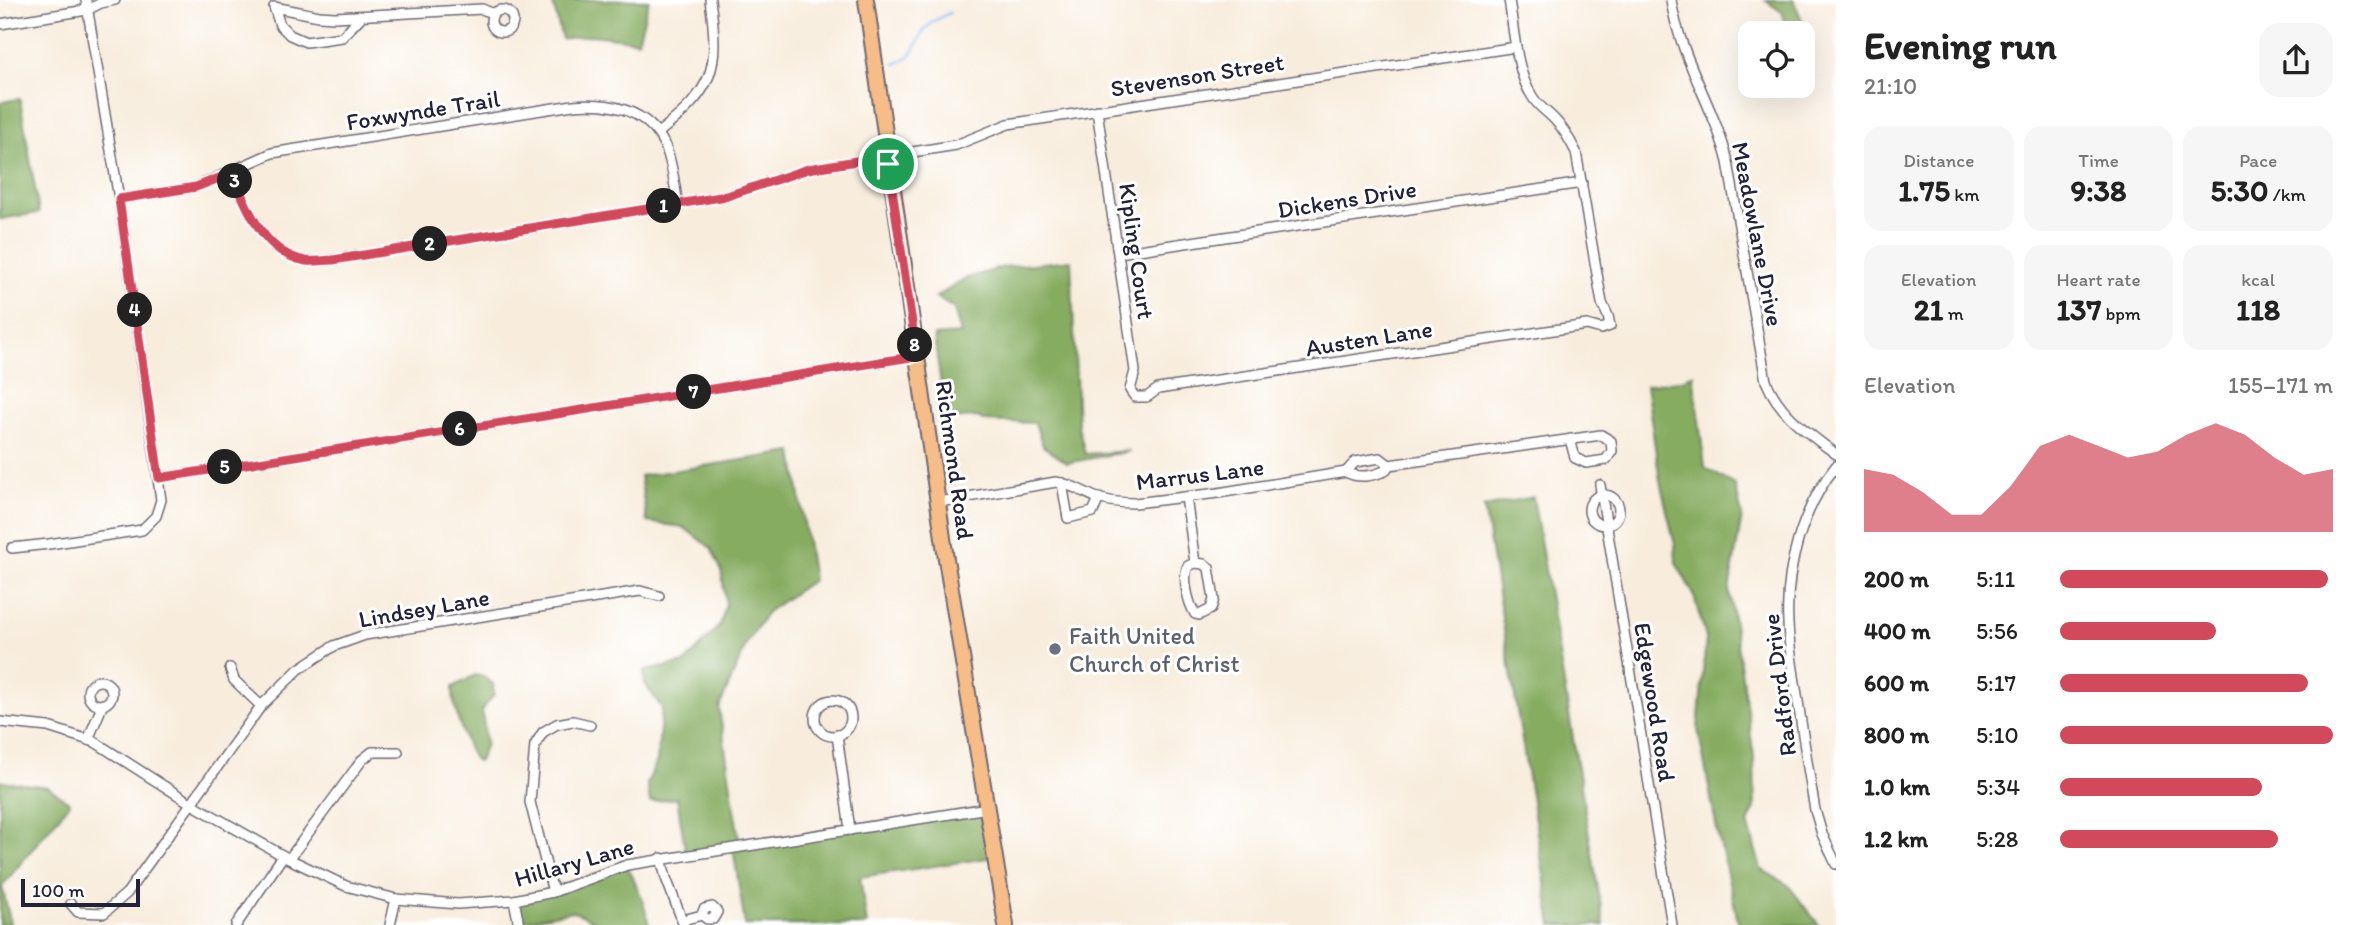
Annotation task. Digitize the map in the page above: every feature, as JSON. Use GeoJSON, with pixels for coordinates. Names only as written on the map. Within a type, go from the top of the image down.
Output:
{"type":"FeatureCollection","features":[{"type":"Feature","properties":{"kind":"main road","name":"Richmond Road"},"geometry":{"type":"LineString","coordinates":[[866,0],[939,502],[1006,925]]}},
{"type":"Feature","properties":{"kind":"street"},"geometry":{"type":"LineString","coordinates":[[0,24],[116,0]]}},
{"type":"Feature","properties":{"kind":"street"},"geometry":{"type":"LineString","coordinates":[[658,133],[690,107],[709,76],[715,44],[710,0]]}},
{"type":"Feature","properties":{"kind":"street"},"geometry":{"type":"LineString","coordinates":[[1509,0],[1516,47],[1530,94],[1569,137],[1576,152],[1581,183]]}},
{"type":"Feature","properties":{"kind":"street","name":"Meadowlane Drive"},"geometry":{"type":"LineString","coordinates":[[1671,0],[1684,52],[1726,152],[1766,381],[1787,416],[1836,454]]}},
{"type":"Feature","properties":{"kind":"street"},"geometry":{"type":"LineString","coordinates":[[270,4],[280,25],[290,35],[306,42],[342,37],[362,17]]}},
{"type":"Feature","properties":{"kind":"street"},"geometry":{"type":"LineString","coordinates":[[270,4],[319,16],[362,17],[482,9],[494,14]]}},
{"type":"Feature","properties":{"kind":"street"},"geometry":{"type":"LineString","coordinates":[[12,548],[142,530],[156,516],[161,500],[119,199],[87,5]]}},
{"type":"Feature","properties":{"kind":"street","name":"Stevenson Street"},"geometry":{"type":"LineString","coordinates":[[232,173],[258,228],[288,255],[307,261],[333,260],[727,196],[808,169],[956,145],[1008,124],[1516,47]]}},
{"type":"Feature","properties":{"kind":"street","name":"Foxwynde Trail"},"geometry":{"type":"LineString","coordinates":[[119,199],[196,187],[272,153],[586,104],[611,104],[630,111],[658,133],[670,160],[678,204]]}},
{"type":"Feature","properties":{"kind":"street","name":"Kipling Court"},"geometry":{"type":"LineString","coordinates":[[1097,110],[1135,371],[1130,390],[1135,397]]}},
{"type":"Feature","properties":{"kind":"street","name":"Dickens Drive"},"geometry":{"type":"LineString","coordinates":[[1119,253],[1581,183]]}},
{"type":"Feature","properties":{"kind":"street","name":"Austen Lane"},"geometry":{"type":"LineString","coordinates":[[1135,397],[1147,397],[1158,389],[1587,325],[1601,329],[1610,326],[1602,303],[1581,183]]}},
{"type":"Feature","properties":{"kind":"street"},"geometry":{"type":"LineString","coordinates":[[159,478],[917,356]]}},
{"type":"Feature","properties":{"kind":"street"},"geometry":{"type":"LineString","coordinates":[[1389,466],[1570,439],[1605,436],[1611,441],[1610,457],[1601,462],[1579,461],[1575,458],[1570,439]]}},
{"type":"Feature","properties":{"kind":"street","name":"Marrus Lane"},"geometry":{"type":"LineString","coordinates":[[939,502],[1040,483],[1062,483],[1099,498],[1124,503],[1186,497],[1346,472],[1354,476],[1365,476],[1385,471],[1389,466],[1380,458],[1355,462],[1346,472]]}},
{"type":"Feature","properties":{"kind":"street","name":"Radford Drive"},"geometry":{"type":"LineString","coordinates":[[1836,466],[1817,496],[1799,537],[1791,573],[1787,613],[1789,645],[1815,810],[1822,834],[1836,864]]}},
{"type":"Feature","properties":{"kind":"street"},"geometry":{"type":"LineString","coordinates":[[1062,483],[1068,518],[1093,512],[1099,498]]}},
{"type":"Feature","properties":{"kind":"street"},"geometry":{"type":"LineString","coordinates":[[1600,490],[1613,497],[1619,507],[1617,519],[1606,525],[1595,523],[1589,512],[1591,502],[1600,490]]}},
{"type":"Feature","properties":{"kind":"street","name":"Edgewood Road"},"geometry":{"type":"LineString","coordinates":[[1600,490],[1672,925]]}},
{"type":"Feature","properties":{"kind":"street"},"geometry":{"type":"LineString","coordinates":[[1186,497],[1195,563]]}},
{"type":"Feature","properties":{"kind":"street"},"geometry":{"type":"LineString","coordinates":[[1195,563],[1209,568],[1214,599],[1211,609],[1199,615],[1195,614],[1190,606],[1185,574],[1188,566],[1195,563]]}},
{"type":"Feature","properties":{"kind":"street","name":"Lindsey Lane"},"geometry":{"type":"LineString","coordinates":[[71,904],[78,912],[104,913],[127,893],[261,706],[299,669],[334,646],[365,635],[640,591],[659,596]]}},
{"type":"Feature","properties":{"kind":"street"},"geometry":{"type":"LineString","coordinates":[[230,668],[234,680],[261,706]]}},
{"type":"Feature","properties":{"kind":"street"},"geometry":{"type":"LineString","coordinates":[[828,701],[841,702],[850,714],[848,728],[837,735],[824,733],[816,723],[818,709],[828,701]]}},
{"type":"Feature","properties":{"kind":"street"},"geometry":{"type":"LineString","coordinates":[[88,740],[103,705]]}},
{"type":"Feature","properties":{"kind":"street"},"geometry":{"type":"LineString","coordinates":[[553,892],[530,802],[535,745],[543,732],[557,723],[573,721],[590,725]]}},
{"type":"Feature","properties":{"kind":"street","name":"Hillary Lane"},"geometry":{"type":"LineString","coordinates":[[0,722],[48,727],[95,742],[192,804],[286,858],[345,886],[396,899],[458,904],[514,900],[553,892],[627,865],[661,858],[988,808]]}},
{"type":"Feature","properties":{"kind":"street"},"geometry":{"type":"LineString","coordinates":[[837,735],[850,830]]}},
{"type":"Feature","properties":{"kind":"street"},"geometry":{"type":"LineString","coordinates":[[236,925],[362,760],[372,751],[398,752]]}},
{"type":"Feature","properties":{"kind":"street"},"geometry":{"type":"LineString","coordinates":[[661,858],[684,922],[702,915]]}},
{"type":"Feature","properties":{"kind":"street"},"geometry":{"type":"LineString","coordinates":[[390,925],[396,899]]}},
{"type":"Feature","properties":{"kind":"street"},"geometry":{"type":"LineString","coordinates":[[514,900],[519,925]]}},
{"type":"Feature","properties":{"kind":"green space"},"geometry":{"type":"Polygon","coordinates":[[[552,0],[649,0],[638,41],[592,35],[562,39],[552,0]]]}},
{"type":"Feature","properties":{"kind":"green space"},"geometry":{"type":"Polygon","coordinates":[[[1765,0],[1793,0],[1803,21],[1783,21],[1783,13],[1765,0]]]}},
{"type":"Feature","properties":{"kind":"green space"},"geometry":{"type":"Polygon","coordinates":[[[20,99],[39,213],[0,219],[0,102],[20,99]]]}},
{"type":"Feature","properties":{"kind":"green space"},"geometry":{"type":"Polygon","coordinates":[[[1071,260],[1078,425],[1085,454],[1130,451],[1067,463],[1043,446],[1035,423],[984,421],[978,417],[946,419],[934,336],[961,334],[954,309],[936,297],[967,278],[1004,267],[1071,260]]]}},
{"type":"Feature","properties":{"kind":"green space"},"geometry":{"type":"Polygon","coordinates":[[[1693,374],[1705,468],[1735,485],[1742,516],[1729,590],[1754,756],[1755,808],[1748,823],[1761,869],[1788,885],[1819,925],[1739,925],[1717,830],[1698,729],[1706,638],[1693,593],[1676,563],[1675,545],[1660,481],[1646,385],[1682,380],[1693,374]]]}},
{"type":"Feature","properties":{"kind":"green space"},"geometry":{"type":"Polygon","coordinates":[[[793,452],[813,580],[767,612],[746,645],[719,708],[740,846],[988,808],[995,857],[860,877],[867,925],[745,925],[733,848],[686,855],[677,798],[650,802],[647,784],[657,761],[662,708],[645,684],[644,671],[685,663],[720,625],[726,604],[721,569],[711,548],[683,527],[647,522],[640,476],[793,452]]]}},
{"type":"Feature","properties":{"kind":"green space"},"geometry":{"type":"Polygon","coordinates":[[[1533,497],[1604,925],[1552,925],[1484,507],[1533,497]]]}},
{"type":"Feature","properties":{"kind":"green space"},"geometry":{"type":"Polygon","coordinates":[[[475,675],[484,677],[493,684],[494,695],[482,710],[486,744],[477,762],[468,748],[455,704],[453,687],[475,675]]]}},
{"type":"Feature","properties":{"kind":"green space"},"geometry":{"type":"Polygon","coordinates":[[[0,781],[48,787],[70,803],[2,886],[11,925],[0,925],[0,781]]]}},
{"type":"Feature","properties":{"kind":"green space"},"geometry":{"type":"Polygon","coordinates":[[[627,865],[642,898],[649,925],[603,925],[573,911],[518,922],[514,900],[627,865]]]}},
{"type":"Feature","properties":{"kind":"waterway"},"geometry":{"type":"LineString","coordinates":[[895,64],[909,57],[929,25],[950,13]]}},
{"type":"Feature","properties":{"kind":"place","name":"Faith United Church of Christ"},"geometry":{"type":"Point","coordinates":[1055,649]}},
{"type":"Feature","properties":{"kind":"route"},"geometry":{"type":"LineString","coordinates":[[887,156],[888,164],[917,356],[159,478],[119,199],[196,187],[232,173],[258,228],[270,241],[288,255],[307,261],[333,260],[727,196],[808,169],[887,156]]}}]}
